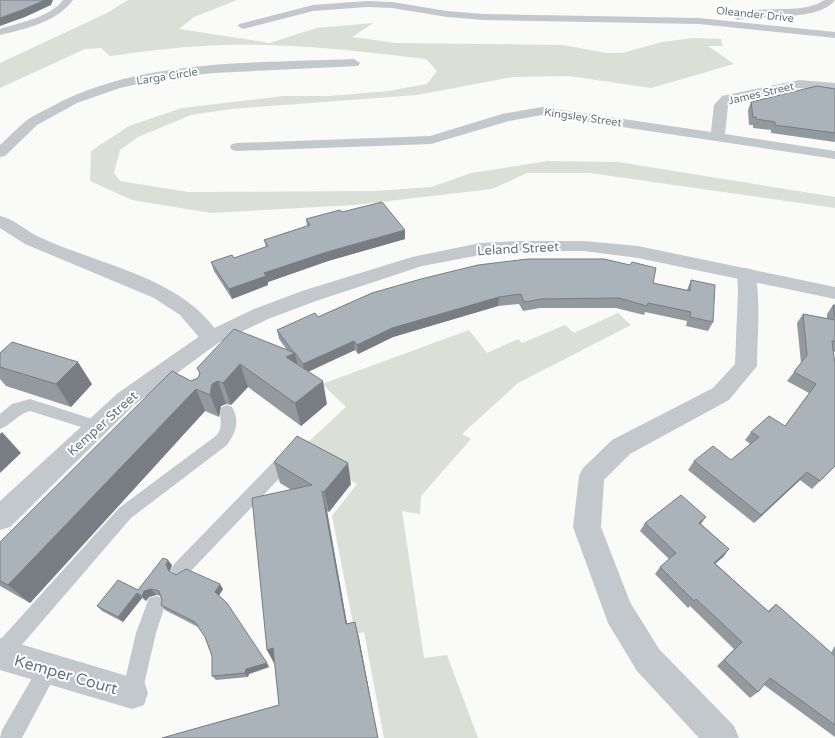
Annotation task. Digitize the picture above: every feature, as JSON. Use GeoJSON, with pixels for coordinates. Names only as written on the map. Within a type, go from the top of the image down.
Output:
{"type":"FeatureCollection","features":[{"type":"Feature","properties":{"kind":"street"},"geometry":{"type":"LineString","coordinates":[[0,32],[50,15],[64,6],[68,0]]}},
{"type":"Feature","properties":{"kind":"street"},"geometry":{"type":"LineString","coordinates":[[738,24],[737,18],[740,15],[811,10],[823,6],[830,0]]}},
{"type":"Feature","properties":{"kind":"street","name":"Oleander Drive"},"geometry":{"type":"LineString","coordinates":[[243,26],[317,7],[382,2],[461,11],[699,21],[835,35]]}},
{"type":"Feature","properties":{"kind":"street","name":"Larga Circle"},"geometry":{"type":"LineString","coordinates":[[0,153],[22,130],[56,109],[99,91],[137,80],[206,70],[354,64]]}},
{"type":"Feature","properties":{"kind":"street","name":"James Street"},"geometry":{"type":"LineString","coordinates":[[718,137],[721,105],[728,99],[799,84],[835,87]]}},
{"type":"Feature","properties":{"kind":"street","name":"Kingsley Street"},"geometry":{"type":"LineString","coordinates":[[237,147],[431,140],[506,117],[537,112],[553,112],[835,155]]}},
{"type":"Feature","properties":{"kind":"street"},"geometry":{"type":"LineString","coordinates":[[0,221],[31,240],[161,293],[187,310],[211,338]]}},
{"type":"Feature","properties":{"kind":"street","name":"Leland Street"},"geometry":{"type":"LineString","coordinates":[[211,338],[261,314],[309,296],[419,261],[480,249],[518,246],[584,246],[638,252],[835,293]]}},
{"type":"Feature","properties":{"kind":"street"},"geometry":{"type":"LineString","coordinates":[[722,738],[648,660],[619,612],[587,527],[592,476],[621,447],[721,394],[746,366],[746,274]]}},
{"type":"Feature","properties":{"kind":"street","name":"Kemper Street"},"geometry":{"type":"LineString","coordinates":[[0,518],[126,399],[168,376],[211,338]]}},
{"type":"Feature","properties":{"kind":"street","name":"Kemper Court"},"geometry":{"type":"LineString","coordinates":[[0,655],[132,693]]}},
{"type":"Feature","properties":{"kind":"lane"},"geometry":{"type":"LineString","coordinates":[[0,423],[17,408],[30,405],[97,426]]}},
{"type":"Feature","properties":{"kind":"lane"},"geometry":{"type":"LineString","coordinates":[[0,655],[125,514],[222,440],[228,432],[230,424],[226,410]]}},
{"type":"Feature","properties":{"kind":"lane"},"geometry":{"type":"LineString","coordinates":[[180,570],[288,458]]}},
{"type":"Feature","properties":{"kind":"lane"},"geometry":{"type":"LineString","coordinates":[[132,693],[146,633],[156,606]]}},
{"type":"Feature","properties":{"kind":"lane"},"geometry":{"type":"LineString","coordinates":[[10,738],[49,668]]}},
{"type":"Feature","properties":{"kind":"shaded area"},"geometry":{"type":"Polygon","coordinates":[[[128,0],[237,0],[194,17],[179,29],[270,43],[316,28],[373,23],[352,37],[396,43],[563,45],[606,53],[622,53],[662,42],[693,38],[721,39],[723,46],[708,46],[734,64],[651,88],[569,76],[513,77],[417,95],[231,109],[191,115],[138,137],[120,150],[114,173],[120,181],[188,192],[375,191],[431,187],[471,173],[548,161],[618,162],[835,197],[835,208],[590,173],[527,173],[492,189],[354,205],[211,213],[132,200],[90,181],[91,151],[129,126],[182,108],[283,96],[329,96],[388,91],[427,84],[437,71],[426,59],[299,46],[209,46],[166,49],[110,56],[101,48],[85,49],[0,88],[0,63],[107,13],[128,0]]]}},
{"type":"Feature","properties":{"kind":"shaded area"},"geometry":{"type":"Polygon","coordinates":[[[618,313],[631,325],[518,383],[462,434],[471,439],[421,496],[420,514],[402,511],[424,658],[447,655],[478,738],[384,738],[364,632],[355,634],[332,516],[357,484],[307,453],[305,445],[346,407],[322,384],[469,330],[487,353],[518,339],[522,343],[565,325],[574,333],[618,313]]]}},
{"type":"Feature","properties":{"kind":"building"},"geometry":{"type":"Polygon","coordinates":[[[0,0],[45,0],[0,18],[0,0]]]}},
{"type":"Feature","properties":{"kind":"building"},"geometry":{"type":"Polygon","coordinates":[[[817,86],[835,89],[835,133],[775,125],[775,122],[756,119],[756,117],[753,117],[751,102],[817,86]]]}},
{"type":"Feature","properties":{"kind":"building"},"geometry":{"type":"Polygon","coordinates":[[[382,202],[405,230],[327,252],[264,273],[266,276],[229,289],[211,262],[232,255],[234,258],[268,246],[264,240],[310,225],[306,219],[340,210],[342,212],[382,202]]]}},
{"type":"Feature","properties":{"kind":"building"},"geometry":{"type":"Polygon","coordinates":[[[528,259],[604,259],[630,265],[632,262],[656,268],[653,283],[690,291],[691,280],[715,285],[713,322],[690,317],[691,312],[648,303],[647,306],[619,298],[542,299],[524,302],[521,294],[499,297],[392,328],[357,345],[354,341],[303,364],[277,330],[315,313],[318,317],[372,293],[421,279],[478,265],[528,259]]]}},
{"type":"Feature","properties":{"kind":"building"},"geometry":{"type":"Polygon","coordinates":[[[833,305],[835,305],[835,318],[833,305]]]}},
{"type":"Feature","properties":{"kind":"building"},"geometry":{"type":"Polygon","coordinates":[[[803,314],[835,320],[835,341],[832,341],[835,364],[835,466],[820,481],[807,472],[761,515],[694,461],[713,446],[731,460],[759,437],[751,432],[769,416],[785,426],[816,384],[794,372],[807,355],[803,314]]]}},
{"type":"Feature","properties":{"kind":"building"},"geometry":{"type":"Polygon","coordinates":[[[234,329],[295,353],[286,357],[323,381],[295,403],[240,364],[223,383],[218,381],[212,384],[210,395],[196,389],[8,585],[0,581],[0,542],[172,371],[191,381],[198,378],[200,373],[197,368],[234,329]]]}},
{"type":"Feature","properties":{"kind":"building"},"geometry":{"type":"Polygon","coordinates":[[[12,342],[78,362],[56,384],[0,367],[0,353],[12,342]]]}},
{"type":"Feature","properties":{"kind":"building"},"geometry":{"type":"Polygon","coordinates":[[[297,436],[348,463],[324,492],[322,491],[346,624],[355,622],[378,738],[162,738],[279,705],[273,648],[267,650],[252,498],[312,485],[274,462],[297,436]]]}},
{"type":"Feature","properties":{"kind":"building"},"geometry":{"type":"Polygon","coordinates":[[[681,495],[706,517],[699,523],[729,549],[714,563],[769,612],[776,604],[835,656],[835,725],[770,678],[758,692],[724,660],[742,642],[696,599],[694,601],[660,567],[676,553],[645,523],[681,495]]]}},
{"type":"Feature","properties":{"kind":"building"},"geometry":{"type":"Polygon","coordinates":[[[163,558],[168,560],[166,565],[169,571],[176,575],[186,569],[220,584],[215,592],[227,603],[267,663],[246,669],[245,673],[212,676],[212,656],[205,637],[195,622],[161,605],[162,600],[159,591],[151,589],[144,591],[142,596],[137,593],[118,617],[97,606],[118,580],[138,590],[163,558]]]}}]}
